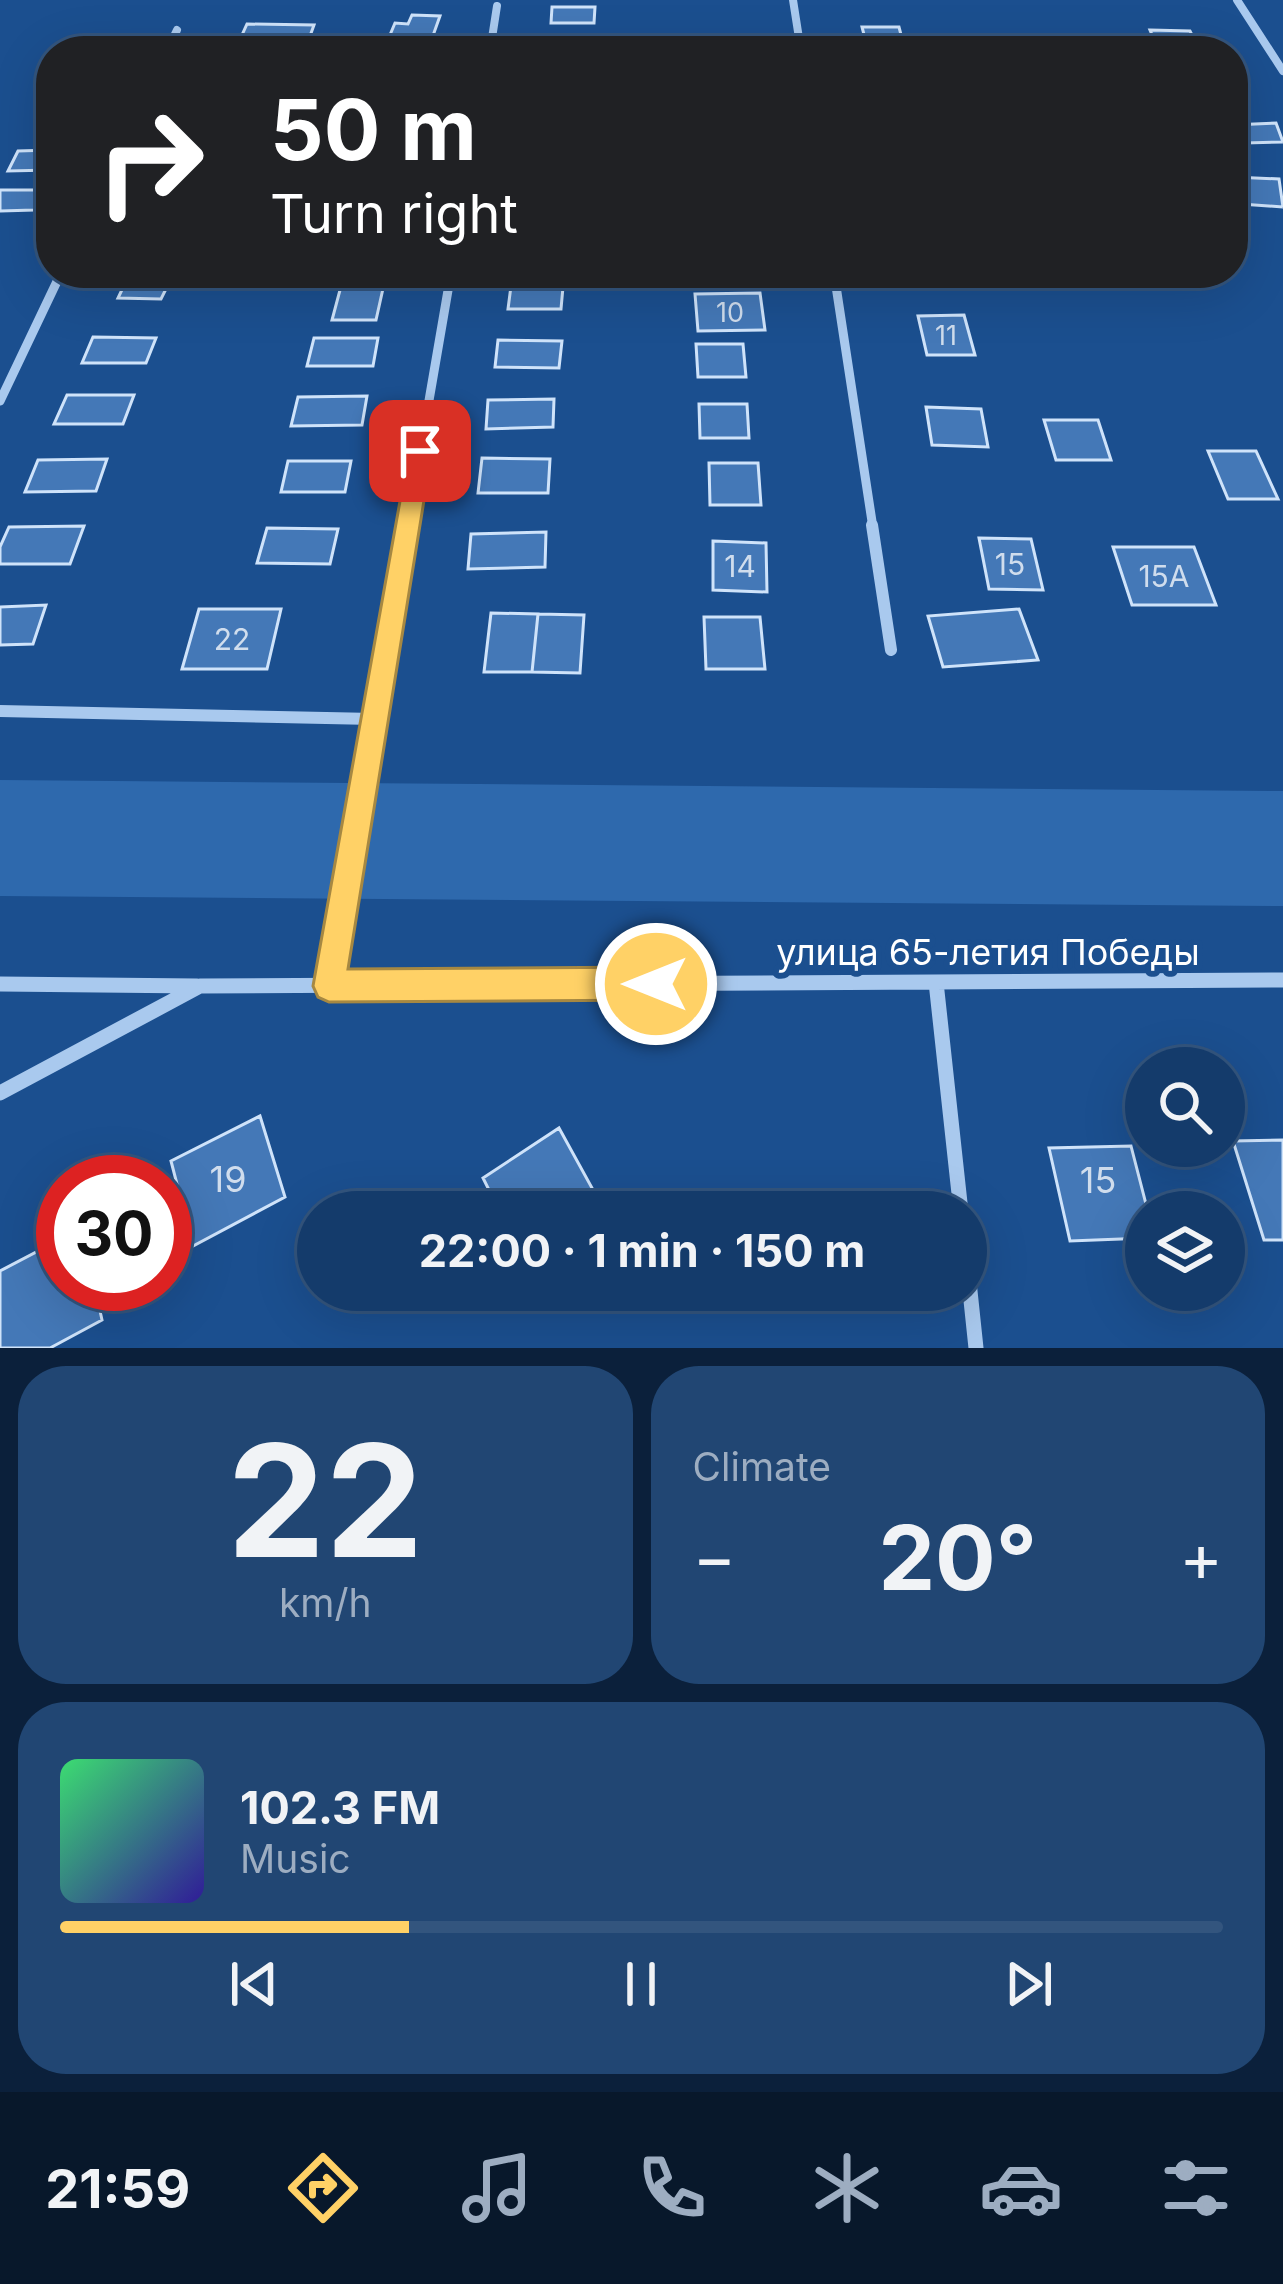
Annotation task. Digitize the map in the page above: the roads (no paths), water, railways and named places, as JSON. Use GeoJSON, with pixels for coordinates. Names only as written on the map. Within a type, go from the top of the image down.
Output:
{"type":"FeatureCollection","features":[{"type":"Feature","properties":{"kind":"street"},"geometry":{"type":"LineString","coordinates":[[793,0],[799,36]]}},
{"type":"Feature","properties":{"kind":"street"},"geometry":{"type":"LineString","coordinates":[[1237,0],[1283,71]]}},
{"type":"Feature","properties":{"kind":"street"},"geometry":{"type":"LineString","coordinates":[[492,36],[497,6]]}},
{"type":"Feature","properties":{"kind":"street"},"geometry":{"type":"LineString","coordinates":[[174,36],[177,30]]}},
{"type":"Feature","properties":{"kind":"street"},"geometry":{"type":"LineString","coordinates":[[0,401],[54,288]]}},
{"type":"Feature","properties":{"kind":"street"},"geometry":{"type":"LineString","coordinates":[[329,986],[448,288]]}},
{"type":"Feature","properties":{"kind":"street"},"geometry":{"type":"LineString","coordinates":[[836,288],[891,650]]}},
{"type":"Feature","properties":{"kind":"street"},"geometry":{"type":"LineString","coordinates":[[0,711],[374,718]]}},
{"type":"Feature","properties":{"kind":"street","name":"улица 65-летия Победы"},"geometry":{"type":"LineString","coordinates":[[0,1093],[200,986],[1283,980]]}},
{"type":"Feature","properties":{"kind":"street"},"geometry":{"type":"LineString","coordinates":[[936,982],[960,1191]]}},
{"type":"Feature","properties":{"kind":"street"},"geometry":{"type":"LineString","coordinates":[[0,984],[200,986]]}},
{"type":"Feature","properties":{"kind":"street"},"geometry":{"type":"LineString","coordinates":[[972,1311],[976,1348]]}}]}
